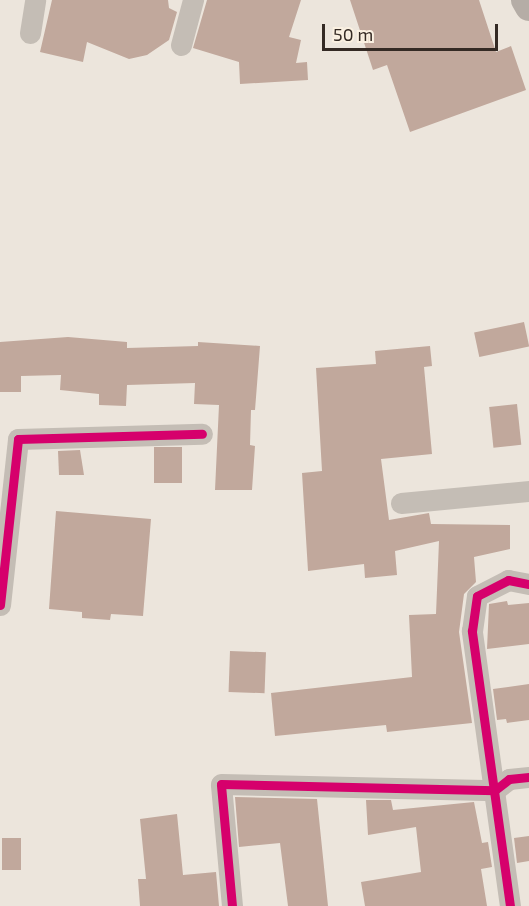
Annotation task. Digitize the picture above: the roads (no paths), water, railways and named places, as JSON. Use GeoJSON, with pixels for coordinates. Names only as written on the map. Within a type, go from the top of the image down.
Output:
{"type":"FeatureCollection","features":[{"type":"Feature","properties":{"kind":"street"},"geometry":{"type":"LineString","coordinates":[[30,33],[35,0]]}},
{"type":"Feature","properties":{"kind":"street"},"geometry":{"type":"LineString","coordinates":[[181,45],[194,0]]}},
{"type":"Feature","properties":{"kind":"street"},"geometry":{"type":"LineString","coordinates":[[525,0],[529,8]]}},
{"type":"Feature","properties":{"kind":"street"},"geometry":{"type":"LineString","coordinates":[[0,605],[18,439],[202,435]]}},
{"type":"Feature","properties":{"kind":"street"},"geometry":{"type":"LineString","coordinates":[[401,503],[529,491]]}},
{"type":"Feature","properties":{"kind":"street"},"geometry":{"type":"LineString","coordinates":[[510,906],[472,631],[477,596],[508,580],[529,584]]}},
{"type":"Feature","properties":{"kind":"street"},"geometry":{"type":"LineString","coordinates":[[232,906],[221,784],[495,790],[509,779],[529,777]]}}]}
